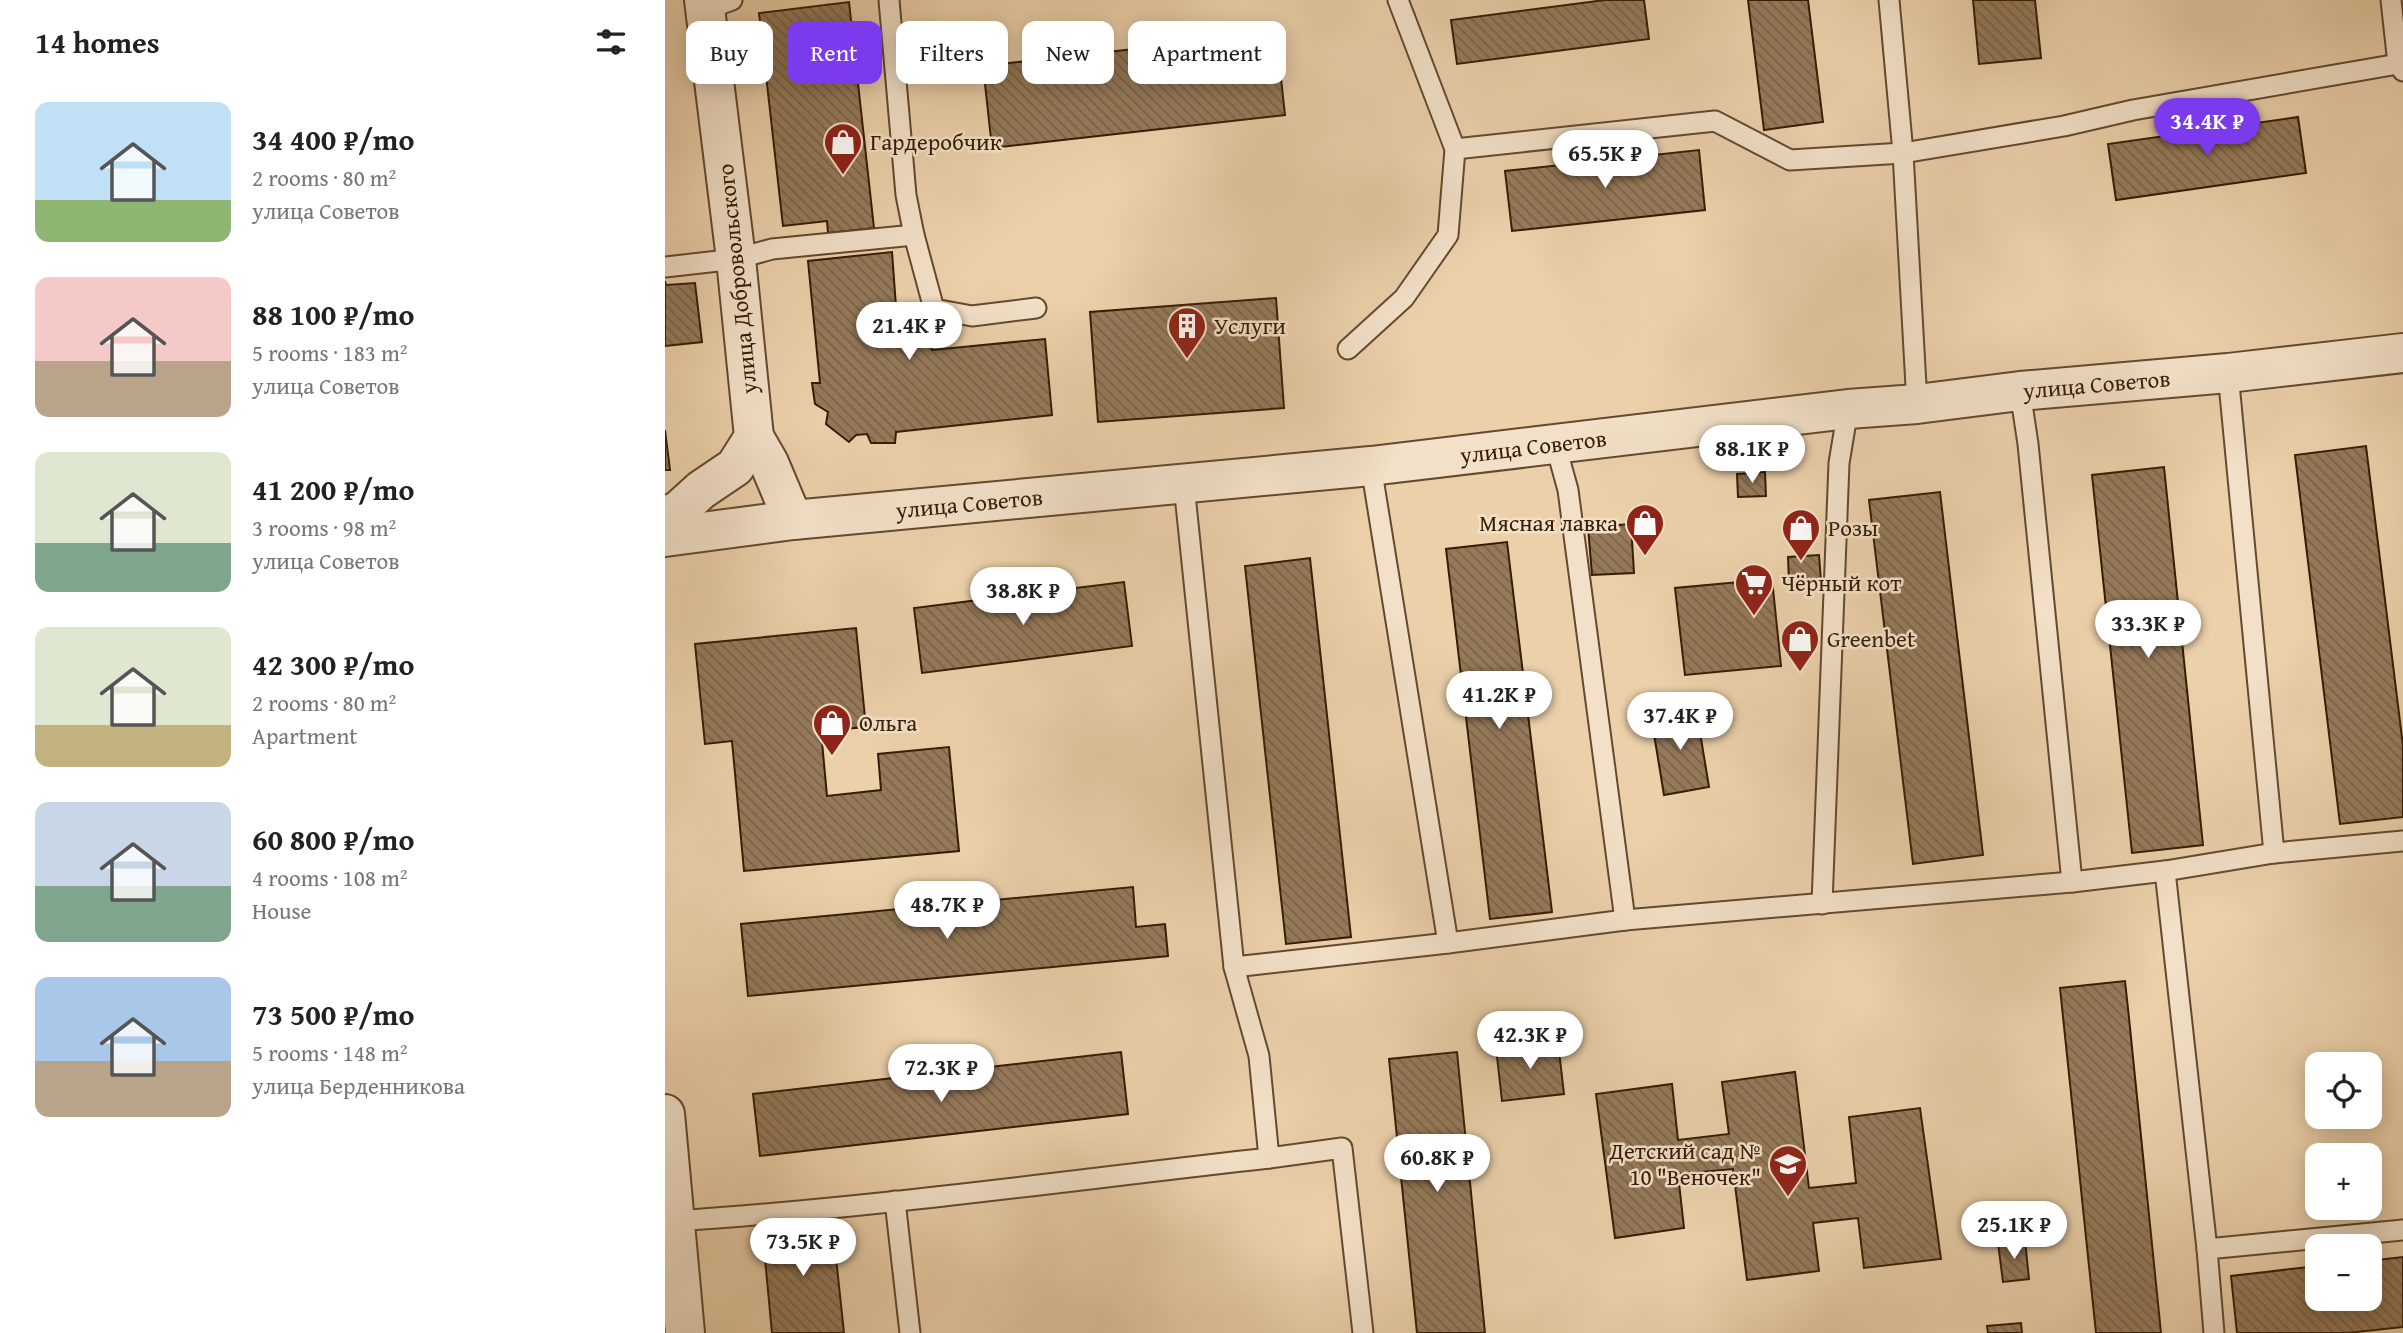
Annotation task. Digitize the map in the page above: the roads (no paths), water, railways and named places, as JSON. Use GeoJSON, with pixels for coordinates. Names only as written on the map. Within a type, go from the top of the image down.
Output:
{"type":"FeatureCollection","features":[{"type":"Feature","properties":{"kind":"street","name":"улица Добровольского"},"geometry":{"type":"LineString","coordinates":[[714,3],[754,437]]}},
{"type":"Feature","properties":{"kind":"street","name":"улица Советов"},"geometry":{"type":"LineString","coordinates":[[665,537],[793,520],[1371,466],[1847,409],[2228,373],[2403,353]]}},
{"type":"Feature","properties":{"kind":"street"},"geometry":{"type":"LineString","coordinates":[[665,517],[679,510],[701,490],[735,467],[754,437],[769,463],[793,520]]}},
{"type":"Feature","properties":{"kind":"street"},"geometry":{"type":"LineString","coordinates":[[665,1114],[685,1333]]}},
{"type":"Feature","properties":{"kind":"lane"},"geometry":{"type":"LineString","coordinates":[[889,0],[906,195],[934,309],[972,316],[1036,308]]}},
{"type":"Feature","properties":{"kind":"lane"},"geometry":{"type":"LineString","coordinates":[[1348,349],[1404,298],[1448,235],[1455,149],[1398,0]]}},
{"type":"Feature","properties":{"kind":"lane"},"geometry":{"type":"LineString","coordinates":[[1889,0],[1903,153],[1917,404]]}},
{"type":"Feature","properties":{"kind":"lane"},"geometry":{"type":"LineString","coordinates":[[1455,149],[1715,121],[1790,160],[1903,153],[2064,126],[2133,110],[2400,68],[2391,0]]}},
{"type":"Feature","properties":{"kind":"lane"},"geometry":{"type":"LineString","coordinates":[[665,267],[736,259],[772,249],[915,235]]}},
{"type":"Feature","properties":{"kind":"lane"},"geometry":{"type":"LineString","coordinates":[[2228,373],[2274,853]]}},
{"type":"Feature","properties":{"kind":"lane"},"geometry":{"type":"LineString","coordinates":[[2020,391],[2028,444],[2072,882]]}},
{"type":"Feature","properties":{"kind":"lane"},"geometry":{"type":"LineString","coordinates":[[1822,904],[1839,463],[1847,409]]}},
{"type":"Feature","properties":{"kind":"lane"},"geometry":{"type":"LineString","coordinates":[[1555,443],[1568,489],[1625,920]]}},
{"type":"Feature","properties":{"kind":"lane"},"geometry":{"type":"LineString","coordinates":[[1371,466],[1448,943]]}},
{"type":"Feature","properties":{"kind":"lane"},"geometry":{"type":"LineString","coordinates":[[1184,485],[1234,967],[1259,1056],[1269,1157]]}},
{"type":"Feature","properties":{"kind":"lane"},"geometry":{"type":"LineString","coordinates":[[1234,967],[1625,920],[2072,882],[2165,871],[2274,853],[2403,841]]}},
{"type":"Feature","properties":{"kind":"lane"},"geometry":{"type":"LineString","coordinates":[[2165,871],[2214,1333]]}},
{"type":"Feature","properties":{"kind":"lane"},"geometry":{"type":"LineString","coordinates":[[674,1221],[743,1217],[895,1201],[1342,1148],[1363,1333]]}},
{"type":"Feature","properties":{"kind":"lane"},"geometry":{"type":"LineString","coordinates":[[895,1201],[910,1333]]}},
{"type":"Feature","properties":{"kind":"lane"},"geometry":{"type":"LineString","coordinates":[[2207,1248],[2403,1230]]}},
{"type":"Feature","properties":{"kind":"place","name":"Гардеробчик"},"geometry":{"type":"Point","coordinates":[843,176]}},
{"type":"Feature","properties":{"kind":"place","name":"Услуги"},"geometry":{"type":"Point","coordinates":[1187,360]}},
{"type":"Feature","properties":{"kind":"place","name":"Мясная лавка"},"geometry":{"type":"Point","coordinates":[1645,557]}},
{"type":"Feature","properties":{"kind":"place","name":"Розы"},"geometry":{"type":"Point","coordinates":[1801,562]}},
{"type":"Feature","properties":{"kind":"place","name":"Чёрный кот"},"geometry":{"type":"Point","coordinates":[1754,617]}},
{"type":"Feature","properties":{"kind":"place","name":"Greenbet"},"geometry":{"type":"Point","coordinates":[1800,673]}},
{"type":"Feature","properties":{"kind":"place","name":"Ольга"},"geometry":{"type":"Point","coordinates":[832,757]}},
{"type":"Feature","properties":{"kind":"place","name":"Детский сад № 10 \"Веночек\""},"geometry":{"type":"Point","coordinates":[1788,1198]}}]}
